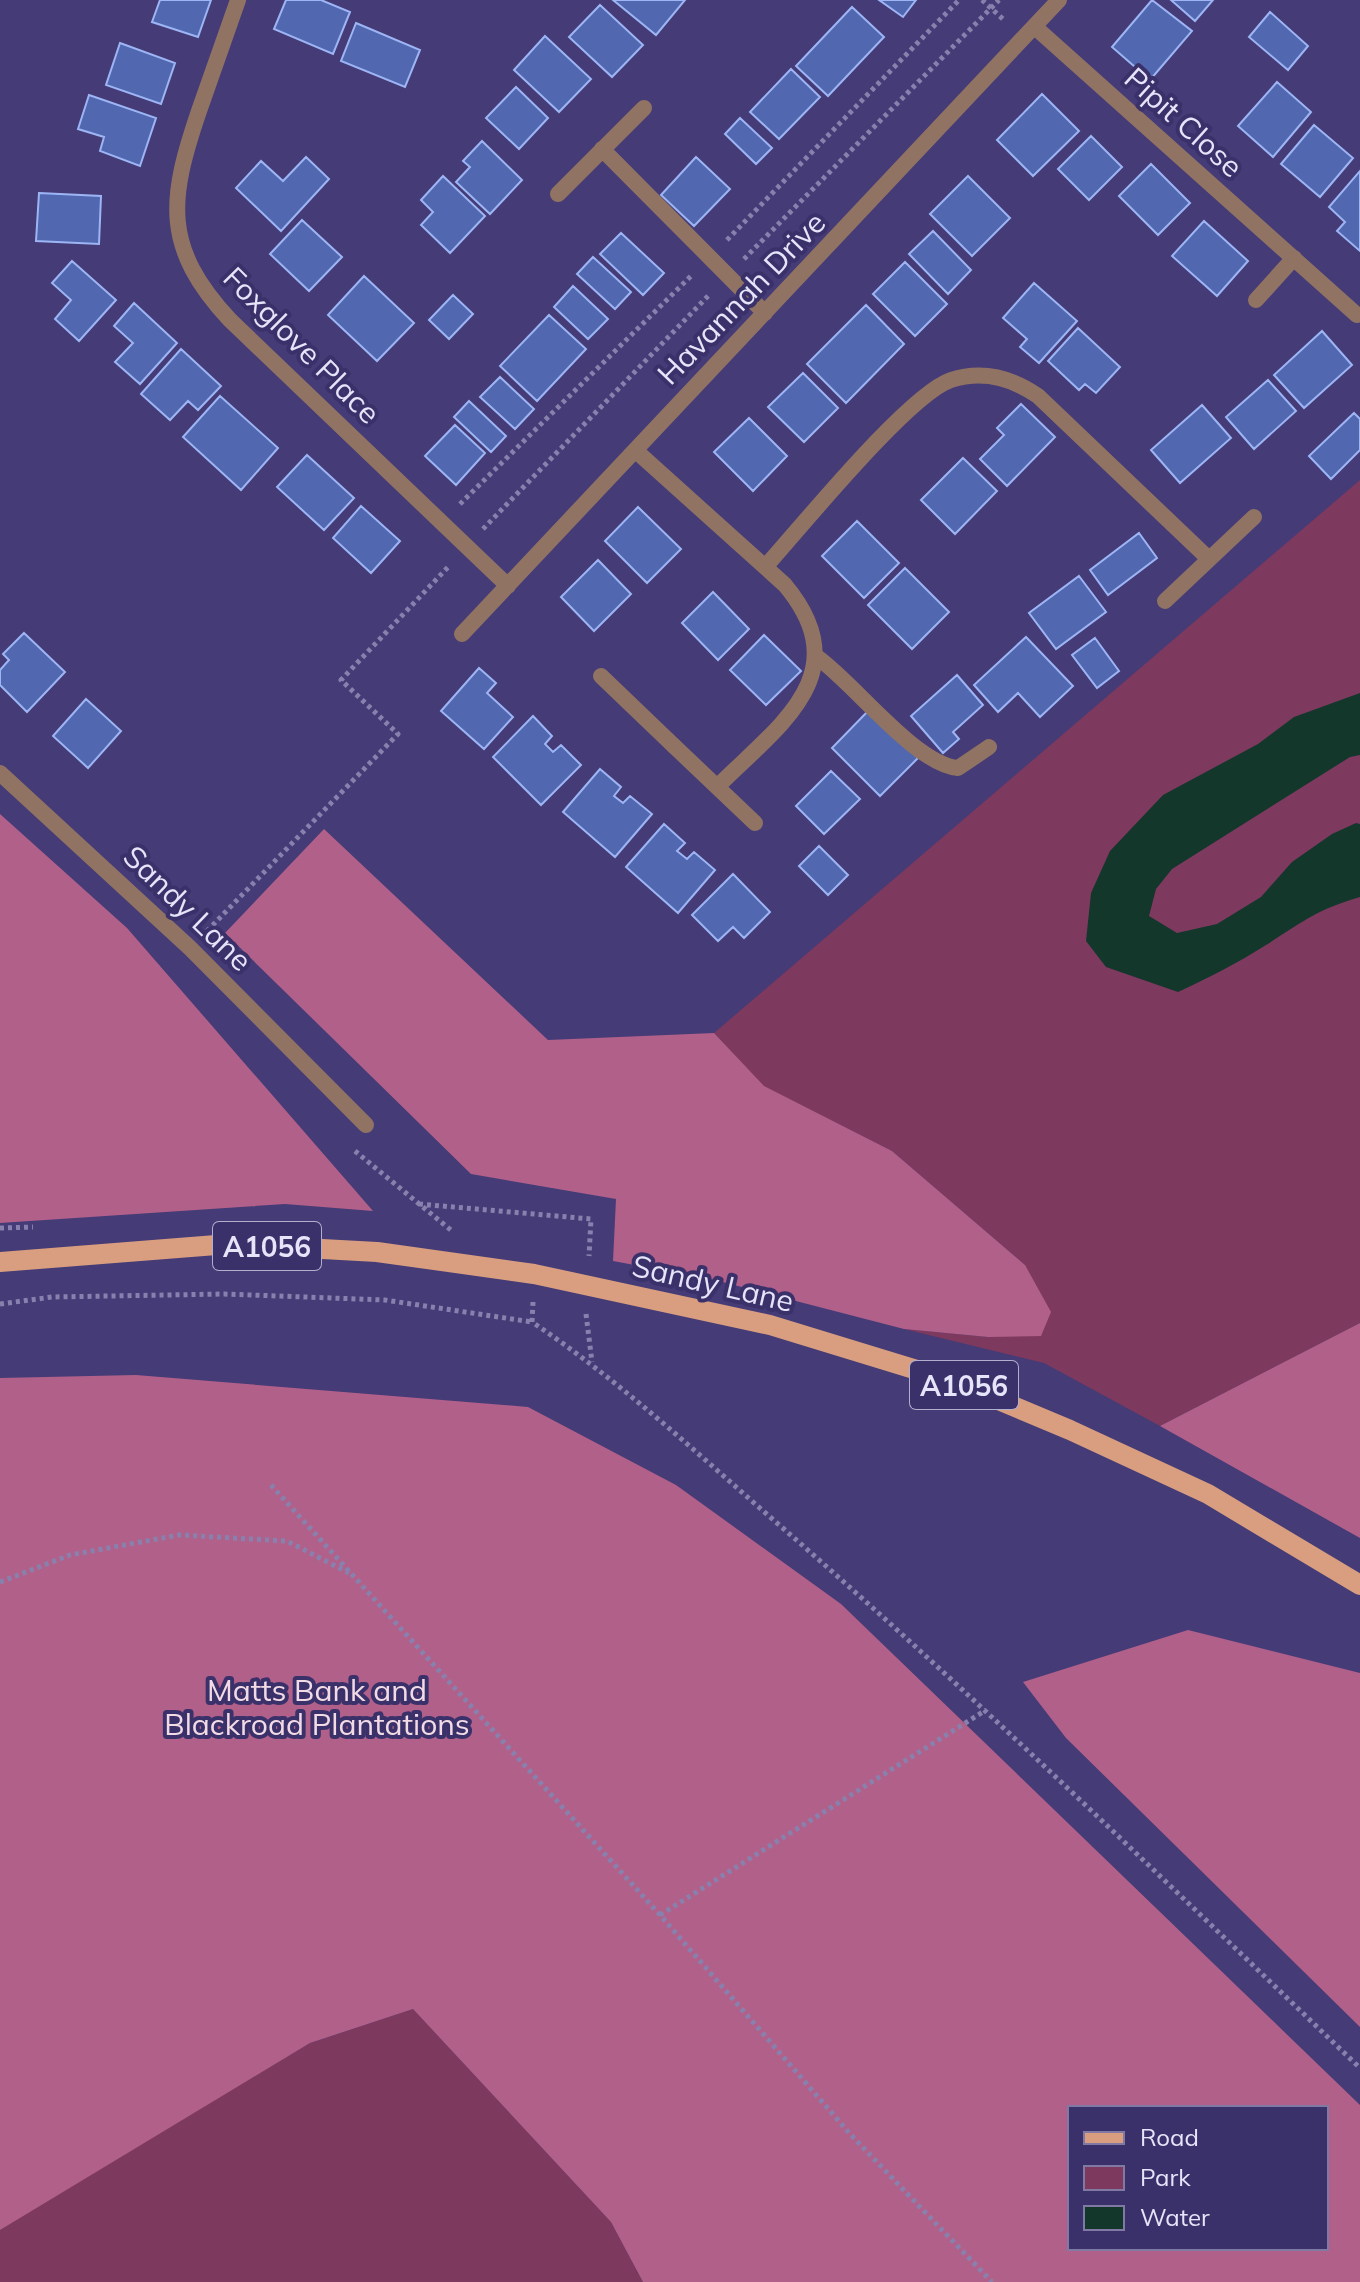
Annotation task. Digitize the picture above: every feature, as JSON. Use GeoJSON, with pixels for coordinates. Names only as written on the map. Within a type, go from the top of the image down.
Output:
{"type":"FeatureCollection","features":[{"type":"Feature","properties":{"kind":"main road","name":"Sandy Lane"},"geometry":{"type":"LineString","coordinates":[[0,1262],[229,1244],[377,1252],[534,1274],[770,1325],[953,1381],[1070,1430],[1208,1494],[1360,1585]]}},
{"type":"Feature","properties":{"kind":"street","name":"Foxglove Place"},"geometry":{"type":"LineString","coordinates":[[238,0],[179,176],[177,220],[183,248],[209,297],[230,320],[508,586]]}},
{"type":"Feature","properties":{"kind":"street","name":"Havannah Drive"},"geometry":{"type":"LineString","coordinates":[[462,634],[1036,28],[1059,0]]}},
{"type":"Feature","properties":{"kind":"street","name":"Pipit Close"},"geometry":{"type":"LineString","coordinates":[[1036,28],[1357,315]]}},
{"type":"Feature","properties":{"kind":"street"},"geometry":{"type":"LineString","coordinates":[[558,194],[644,108]]}},
{"type":"Feature","properties":{"kind":"street"},"geometry":{"type":"LineString","coordinates":[[602,149],[765,313]]}},
{"type":"Feature","properties":{"kind":"street"},"geometry":{"type":"LineString","coordinates":[[1256,300],[1294,258]]}},
{"type":"Feature","properties":{"kind":"street"},"geometry":{"type":"LineString","coordinates":[[766,566],[918,400],[951,380],[988,375],[1007,379],[1038,396],[1209,559]]}},
{"type":"Feature","properties":{"kind":"street"},"geometry":{"type":"LineString","coordinates":[[635,450],[766,566],[806,612],[813,627],[817,657],[815,672],[800,700],[718,786]]}},
{"type":"Feature","properties":{"kind":"street"},"geometry":{"type":"LineString","coordinates":[[1165,601],[1254,517]]}},
{"type":"Feature","properties":{"kind":"street"},"geometry":{"type":"LineString","coordinates":[[817,657],[841,675],[912,745],[933,760],[958,768],[989,747]]}},
{"type":"Feature","properties":{"kind":"street"},"geometry":{"type":"LineString","coordinates":[[601,676],[755,823]]}},
{"type":"Feature","properties":{"kind":"street","name":"Sandy Lane"},"geometry":{"type":"LineString","coordinates":[[0,773],[190,948],[366,1125]]}},
{"type":"Feature","properties":{"kind":"path"},"geometry":{"type":"LineString","coordinates":[[190,948],[398,734],[341,680],[728,276],[999,0]]}},
{"type":"Feature","properties":{"kind":"path"},"geometry":{"type":"LineString","coordinates":[[0,1304],[52,1297],[224,1294],[385,1300],[532,1322]]}},
{"type":"Feature","properties":{"kind":"path"},"geometry":{"type":"LineString","coordinates":[[592,1362],[986,1710],[1360,2068]]}},
{"type":"Feature","properties":{"kind":"path"},"geometry":{"type":"LineString","coordinates":[[271,1485],[660,1915],[851,2135],[992,2282]]}},
{"type":"Feature","properties":{"kind":"path"},"geometry":{"type":"LineString","coordinates":[[0,1582],[70,1555],[179,1535],[287,1541],[353,1575]]}},
{"type":"Feature","properties":{"kind":"path"},"geometry":{"type":"LineString","coordinates":[[660,1915],[986,1710]]}},
{"type":"Feature","properties":{"kind":"green space"},"geometry":{"type":"Polygon","coordinates":[[[1360,480],[1360,1323],[1160,1426],[1044,1363],[904,1329],[988,1337],[1025,1265],[892,1151],[763,1086],[714,1033],[1360,480]]]}},
{"type":"Feature","properties":{"kind":"green space"},"geometry":{"type":"Polygon","coordinates":[[[0,814],[127,928],[373,1211],[285,1204],[0,1223],[0,814]]]}},
{"type":"Feature","properties":{"kind":"green space"},"geometry":{"type":"Polygon","coordinates":[[[324,829],[548,1040],[714,1033],[764,1086],[892,1151],[1025,1265],[1051,1312],[1041,1336],[988,1337],[904,1329],[715,1280],[613,1261],[616,1199],[471,1174],[225,933],[324,829]]]}},
{"type":"Feature","properties":{"kind":"green space"},"geometry":{"type":"Polygon","coordinates":[[[1360,1323],[1360,1538],[1160,1426],[1360,1323]]]}},
{"type":"Feature","properties":{"kind":"green space","name":"Matts Bank and Blackroad Plantations"},"geometry":{"type":"Polygon","coordinates":[[[136,1375],[528,1407],[676,1485],[841,1604],[1360,2105],[1360,2282],[643,2282],[611,2222],[413,2009],[310,2043],[0,2230],[0,1378],[136,1375]]]}},
{"type":"Feature","properties":{"kind":"green space"},"geometry":{"type":"Polygon","coordinates":[[[1188,1630],[1360,1673],[1360,2027],[1066,1738],[1023,1682],[1188,1630]]]}},
{"type":"Feature","properties":{"kind":"green space"},"geometry":{"type":"Polygon","coordinates":[[[413,2009],[611,2222],[643,2282],[0,2282],[0,2230],[39,2204],[310,2043],[413,2009]]]}},
{"type":"Feature","properties":{"kind":"water"},"geometry":{"type":"Polygon","coordinates":[[[1360,693],[1360,755],[1350,757],[1172,869],[1156,889],[1149,916],[1177,933],[1217,924],[1261,897],[1292,862],[1332,834],[1356,823],[1360,824],[1360,897],[1311,917],[1245,958],[1178,992],[1106,967],[1086,941],[1091,893],[1110,851],[1163,795],[1258,744],[1294,717],[1360,693]]]}},
{"type":"Feature","properties":{"kind":"building"},"geometry":{"type":"Polygon","coordinates":[[[160,0],[211,0],[198,37],[152,22],[160,0]]]}},
{"type":"Feature","properties":{"kind":"building"},"geometry":{"type":"Polygon","coordinates":[[[286,0],[321,0],[350,12],[333,54],[274,29],[286,0]]]}},
{"type":"Feature","properties":{"kind":"building"},"geometry":{"type":"Polygon","coordinates":[[[613,0],[685,0],[656,35],[613,0]]]}},
{"type":"Feature","properties":{"kind":"building"},"geometry":{"type":"Polygon","coordinates":[[[879,0],[916,0],[903,17],[879,0]]]}},
{"type":"Feature","properties":{"kind":"building"},"geometry":{"type":"Polygon","coordinates":[[[1152,0],[1192,31],[1150,80],[1112,47],[1152,0]]]}},
{"type":"Feature","properties":{"kind":"building"},"geometry":{"type":"Polygon","coordinates":[[[1171,0],[1213,0],[1195,21],[1171,0]]]}},
{"type":"Feature","properties":{"kind":"building"},"geometry":{"type":"Polygon","coordinates":[[[600,5],[643,45],[612,77],[569,37],[600,5]]]}},
{"type":"Feature","properties":{"kind":"building"},"geometry":{"type":"Polygon","coordinates":[[[852,7],[884,37],[828,96],[796,66],[852,7]]]}},
{"type":"Feature","properties":{"kind":"building"},"geometry":{"type":"Polygon","coordinates":[[[1270,12],[1308,46],[1288,70],[1249,37],[1270,12]]]}},
{"type":"Feature","properties":{"kind":"building"},"geometry":{"type":"Polygon","coordinates":[[[356,23],[420,50],[405,87],[341,61],[356,23]]]}},
{"type":"Feature","properties":{"kind":"building"},"geometry":{"type":"Polygon","coordinates":[[[545,36],[591,79],[559,112],[514,70],[545,36]]]}},
{"type":"Feature","properties":{"kind":"building"},"geometry":{"type":"Polygon","coordinates":[[[120,43],[175,63],[161,104],[106,85],[120,43]]]}},
{"type":"Feature","properties":{"kind":"building"},"geometry":{"type":"Polygon","coordinates":[[[791,69],[820,97],[779,139],[750,112],[791,69]]]}},
{"type":"Feature","properties":{"kind":"building"},"geometry":{"type":"Polygon","coordinates":[[[1277,82],[1311,112],[1273,157],[1238,126],[1277,82]]]}},
{"type":"Feature","properties":{"kind":"building"},"geometry":{"type":"Polygon","coordinates":[[[516,87],[548,118],[519,149],[486,118],[516,87]]]}},
{"type":"Feature","properties":{"kind":"building"},"geometry":{"type":"Polygon","coordinates":[[[1042,94],[1079,131],[1033,176],[997,140],[1042,94]]]}},
{"type":"Feature","properties":{"kind":"building"},"geometry":{"type":"Polygon","coordinates":[[[89,95],[156,118],[140,166],[100,151],[104,137],[78,129],[89,95]]]}},
{"type":"Feature","properties":{"kind":"building"},"geometry":{"type":"Polygon","coordinates":[[[740,118],[772,148],[756,164],[725,134],[740,118]]]}},
{"type":"Feature","properties":{"kind":"building"},"geometry":{"type":"Polygon","coordinates":[[[1314,125],[1353,158],[1320,197],[1281,164],[1314,125]]]}},
{"type":"Feature","properties":{"kind":"building"},"geometry":{"type":"Polygon","coordinates":[[[1091,136],[1122,167],[1089,200],[1058,169],[1091,136]]]}},
{"type":"Feature","properties":{"kind":"building"},"geometry":{"type":"Polygon","coordinates":[[[482,141],[522,180],[490,214],[456,182],[470,167],[463,161],[482,141]]]}},
{"type":"Feature","properties":{"kind":"building"},"geometry":{"type":"Polygon","coordinates":[[[306,157],[329,179],[281,231],[236,188],[261,161],[283,181],[306,157]]]}},
{"type":"Feature","properties":{"kind":"building"},"geometry":{"type":"Polygon","coordinates":[[[696,157],[730,189],[694,226],[661,195],[696,157]]]}},
{"type":"Feature","properties":{"kind":"building"},"geometry":{"type":"Polygon","coordinates":[[[1151,164],[1190,203],[1158,235],[1119,196],[1151,164]]]}},
{"type":"Feature","properties":{"kind":"building"},"geometry":{"type":"Polygon","coordinates":[[[1360,171],[1360,251],[1337,231],[1345,222],[1329,207],[1360,171]]]}},
{"type":"Feature","properties":{"kind":"building"},"geometry":{"type":"Polygon","coordinates":[[[443,176],[485,216],[450,253],[421,225],[433,212],[421,200],[443,176]]]}},
{"type":"Feature","properties":{"kind":"building"},"geometry":{"type":"Polygon","coordinates":[[[968,176],[1010,218],[972,256],[930,214],[968,176]]]}},
{"type":"Feature","properties":{"kind":"building"},"geometry":{"type":"Polygon","coordinates":[[[39,193],[101,196],[99,244],[36,241],[39,193]]]}},
{"type":"Feature","properties":{"kind":"building"},"geometry":{"type":"Polygon","coordinates":[[[302,220],[342,257],[309,291],[270,254],[302,220]]]}},
{"type":"Feature","properties":{"kind":"building"},"geometry":{"type":"Polygon","coordinates":[[[1204,221],[1248,261],[1217,296],[1172,256],[1204,221]]]}},
{"type":"Feature","properties":{"kind":"building"},"geometry":{"type":"Polygon","coordinates":[[[933,231],[971,270],[948,294],[909,254],[933,231]]]}},
{"type":"Feature","properties":{"kind":"building"},"geometry":{"type":"Polygon","coordinates":[[[621,233],[664,273],[643,295],[600,254],[621,233]]]}},
{"type":"Feature","properties":{"kind":"building"},"geometry":{"type":"Polygon","coordinates":[[[593,257],[631,292],[615,309],[577,274],[593,257]]]}},
{"type":"Feature","properties":{"kind":"building"},"geometry":{"type":"Polygon","coordinates":[[[72,261],[116,300],[79,341],[55,319],[71,300],[52,283],[72,261]]]}},
{"type":"Feature","properties":{"kind":"building"},"geometry":{"type":"Polygon","coordinates":[[[905,262],[947,304],[915,336],[873,294],[905,262]]]}},
{"type":"Feature","properties":{"kind":"building"},"geometry":{"type":"Polygon","coordinates":[[[364,276],[414,323],[377,361],[328,315],[364,276]]]}},
{"type":"Feature","properties":{"kind":"building"},"geometry":{"type":"Polygon","coordinates":[[[1034,283],[1077,321],[1039,363],[1020,347],[1027,339],[1003,318],[1034,283]]]}},
{"type":"Feature","properties":{"kind":"building"},"geometry":{"type":"Polygon","coordinates":[[[573,286],[608,319],[588,339],[554,307],[573,286]]]}},
{"type":"Feature","properties":{"kind":"building"},"geometry":{"type":"Polygon","coordinates":[[[453,295],[473,314],[449,339],[429,320],[453,295]]]}},
{"type":"Feature","properties":{"kind":"building"},"geometry":{"type":"Polygon","coordinates":[[[134,303],[177,343],[140,384],[115,362],[133,343],[114,326],[134,303]]]}},
{"type":"Feature","properties":{"kind":"building"},"geometry":{"type":"Polygon","coordinates":[[[866,305],[904,344],[846,403],[807,364],[866,305]]]}},
{"type":"Feature","properties":{"kind":"building"},"geometry":{"type":"Polygon","coordinates":[[[549,315],[586,349],[537,401],[500,366],[549,315]]]}},
{"type":"Feature","properties":{"kind":"building"},"geometry":{"type":"Polygon","coordinates":[[[1078,328],[1120,367],[1096,393],[1085,384],[1079,390],[1048,361],[1078,328]]]}},
{"type":"Feature","properties":{"kind":"building"},"geometry":{"type":"Polygon","coordinates":[[[1322,331],[1352,365],[1304,408],[1274,375],[1322,331]]]}},
{"type":"Feature","properties":{"kind":"building"},"geometry":{"type":"Polygon","coordinates":[[[181,349],[221,386],[198,410],[188,401],[170,420],[141,394],[181,349]]]}},
{"type":"Feature","properties":{"kind":"building"},"geometry":{"type":"Polygon","coordinates":[[[803,373],[838,408],[804,442],[768,407],[803,373]]]}},
{"type":"Feature","properties":{"kind":"building"},"geometry":{"type":"Polygon","coordinates":[[[500,377],[534,409],[515,429],[480,397],[500,377]]]}},
{"type":"Feature","properties":{"kind":"building"},"geometry":{"type":"Polygon","coordinates":[[[1268,380],[1296,411],[1254,449],[1226,417],[1268,380]]]}},
{"type":"Feature","properties":{"kind":"building"},"geometry":{"type":"Polygon","coordinates":[[[220,396],[278,448],[241,490],[183,437],[220,396]]]}},
{"type":"Feature","properties":{"kind":"building"},"geometry":{"type":"Polygon","coordinates":[[[469,401],[506,436],[491,452],[454,417],[469,401]]]}},
{"type":"Feature","properties":{"kind":"building"},"geometry":{"type":"Polygon","coordinates":[[[1021,404],[1055,437],[1007,486],[980,459],[1004,435],[997,428],[1021,404]]]}},
{"type":"Feature","properties":{"kind":"building"},"geometry":{"type":"Polygon","coordinates":[[[1202,405],[1231,438],[1180,483],[1151,450],[1202,405]]]}},
{"type":"Feature","properties":{"kind":"building"},"geometry":{"type":"Polygon","coordinates":[[[1354,413],[1360,419],[1360,450],[1331,479],[1309,456],[1354,413]]]}},
{"type":"Feature","properties":{"kind":"building"},"geometry":{"type":"Polygon","coordinates":[[[749,418],[787,456],[753,491],[714,452],[749,418]]]}},
{"type":"Feature","properties":{"kind":"building"},"geometry":{"type":"Polygon","coordinates":[[[455,425],[485,453],[456,485],[425,456],[455,425]]]}},
{"type":"Feature","properties":{"kind":"building"},"geometry":{"type":"Polygon","coordinates":[[[307,455],[354,498],[324,530],[277,487],[307,455]]]}},
{"type":"Feature","properties":{"kind":"building"},"geometry":{"type":"Polygon","coordinates":[[[963,458],[997,491],[955,534],[921,500],[963,458]]]}},
{"type":"Feature","properties":{"kind":"building"},"geometry":{"type":"Polygon","coordinates":[[[361,506],[400,541],[371,573],[333,538],[361,506]]]}},
{"type":"Feature","properties":{"kind":"building"},"geometry":{"type":"Polygon","coordinates":[[[638,507],[681,549],[647,583],[605,541],[638,507]]]}},
{"type":"Feature","properties":{"kind":"building"},"geometry":{"type":"Polygon","coordinates":[[[857,521],[899,563],[864,598],[822,556],[857,521]]]}},
{"type":"Feature","properties":{"kind":"building"},"geometry":{"type":"Polygon","coordinates":[[[1139,533],[1157,558],[1108,595],[1090,570],[1139,533]]]}},
{"type":"Feature","properties":{"kind":"building"},"geometry":{"type":"Polygon","coordinates":[[[598,560],[631,594],[594,631],[561,597],[598,560]]]}},
{"type":"Feature","properties":{"kind":"building"},"geometry":{"type":"Polygon","coordinates":[[[905,568],[949,612],[912,649],[868,605],[905,568]]]}},
{"type":"Feature","properties":{"kind":"building"},"geometry":{"type":"Polygon","coordinates":[[[1079,576],[1106,612],[1056,649],[1029,613],[1079,576]]]}},
{"type":"Feature","properties":{"kind":"building"},"geometry":{"type":"Polygon","coordinates":[[[713,592],[749,629],[718,660],[682,623],[713,592]]]}},
{"type":"Feature","properties":{"kind":"building"},"geometry":{"type":"Polygon","coordinates":[[[24,633],[65,672],[27,712],[0,685],[0,670],[9,660],[3,654],[24,633]]]}},
{"type":"Feature","properties":{"kind":"building"},"geometry":{"type":"Polygon","coordinates":[[[764,635],[801,671],[766,705],[730,670],[764,635]]]}},
{"type":"Feature","properties":{"kind":"building"},"geometry":{"type":"Polygon","coordinates":[[[1026,637],[1073,686],[1040,717],[1018,693],[998,712],[974,685],[1026,637]]]}},
{"type":"Feature","properties":{"kind":"building"},"geometry":{"type":"Polygon","coordinates":[[[1095,638],[1119,671],[1097,688],[1072,655],[1095,638]]]}},
{"type":"Feature","properties":{"kind":"building"},"geometry":{"type":"Polygon","coordinates":[[[479,668],[496,683],[487,693],[513,717],[484,749],[441,711],[479,668]]]}},
{"type":"Feature","properties":{"kind":"building"},"geometry":{"type":"Polygon","coordinates":[[[957,675],[983,705],[953,732],[959,739],[943,753],[911,716],[957,675]]]}},
{"type":"Feature","properties":{"kind":"building"},"geometry":{"type":"Polygon","coordinates":[[[86,699],[121,731],[88,768],[53,736],[86,699]]]}},
{"type":"Feature","properties":{"kind":"building"},"geometry":{"type":"Polygon","coordinates":[[[870,709],[918,758],[880,796],[832,748],[870,709]]]}},
{"type":"Feature","properties":{"kind":"building"},"geometry":{"type":"Polygon","coordinates":[[[533,716],[552,736],[545,744],[553,752],[561,745],[581,765],[541,805],[493,757],[533,716]]]}},
{"type":"Feature","properties":{"kind":"building"},"geometry":{"type":"Polygon","coordinates":[[[600,769],[621,787],[614,796],[623,803],[630,796],[652,814],[615,857],[563,812],[600,769]]]}},
{"type":"Feature","properties":{"kind":"building"},"geometry":{"type":"Polygon","coordinates":[[[831,771],[860,799],[824,834],[796,806],[831,771]]]}},
{"type":"Feature","properties":{"kind":"building"},"geometry":{"type":"Polygon","coordinates":[[[664,824],[685,843],[677,851],[687,859],[694,852],[715,870],[678,913],[626,867],[664,824]]]}},
{"type":"Feature","properties":{"kind":"building"},"geometry":{"type":"Polygon","coordinates":[[[819,846],[848,875],[828,895],[799,866],[819,846]]]}},
{"type":"Feature","properties":{"kind":"building"},"geometry":{"type":"Polygon","coordinates":[[[733,874],[770,912],[744,938],[733,927],[718,941],[692,915],[733,874]]]}}]}
